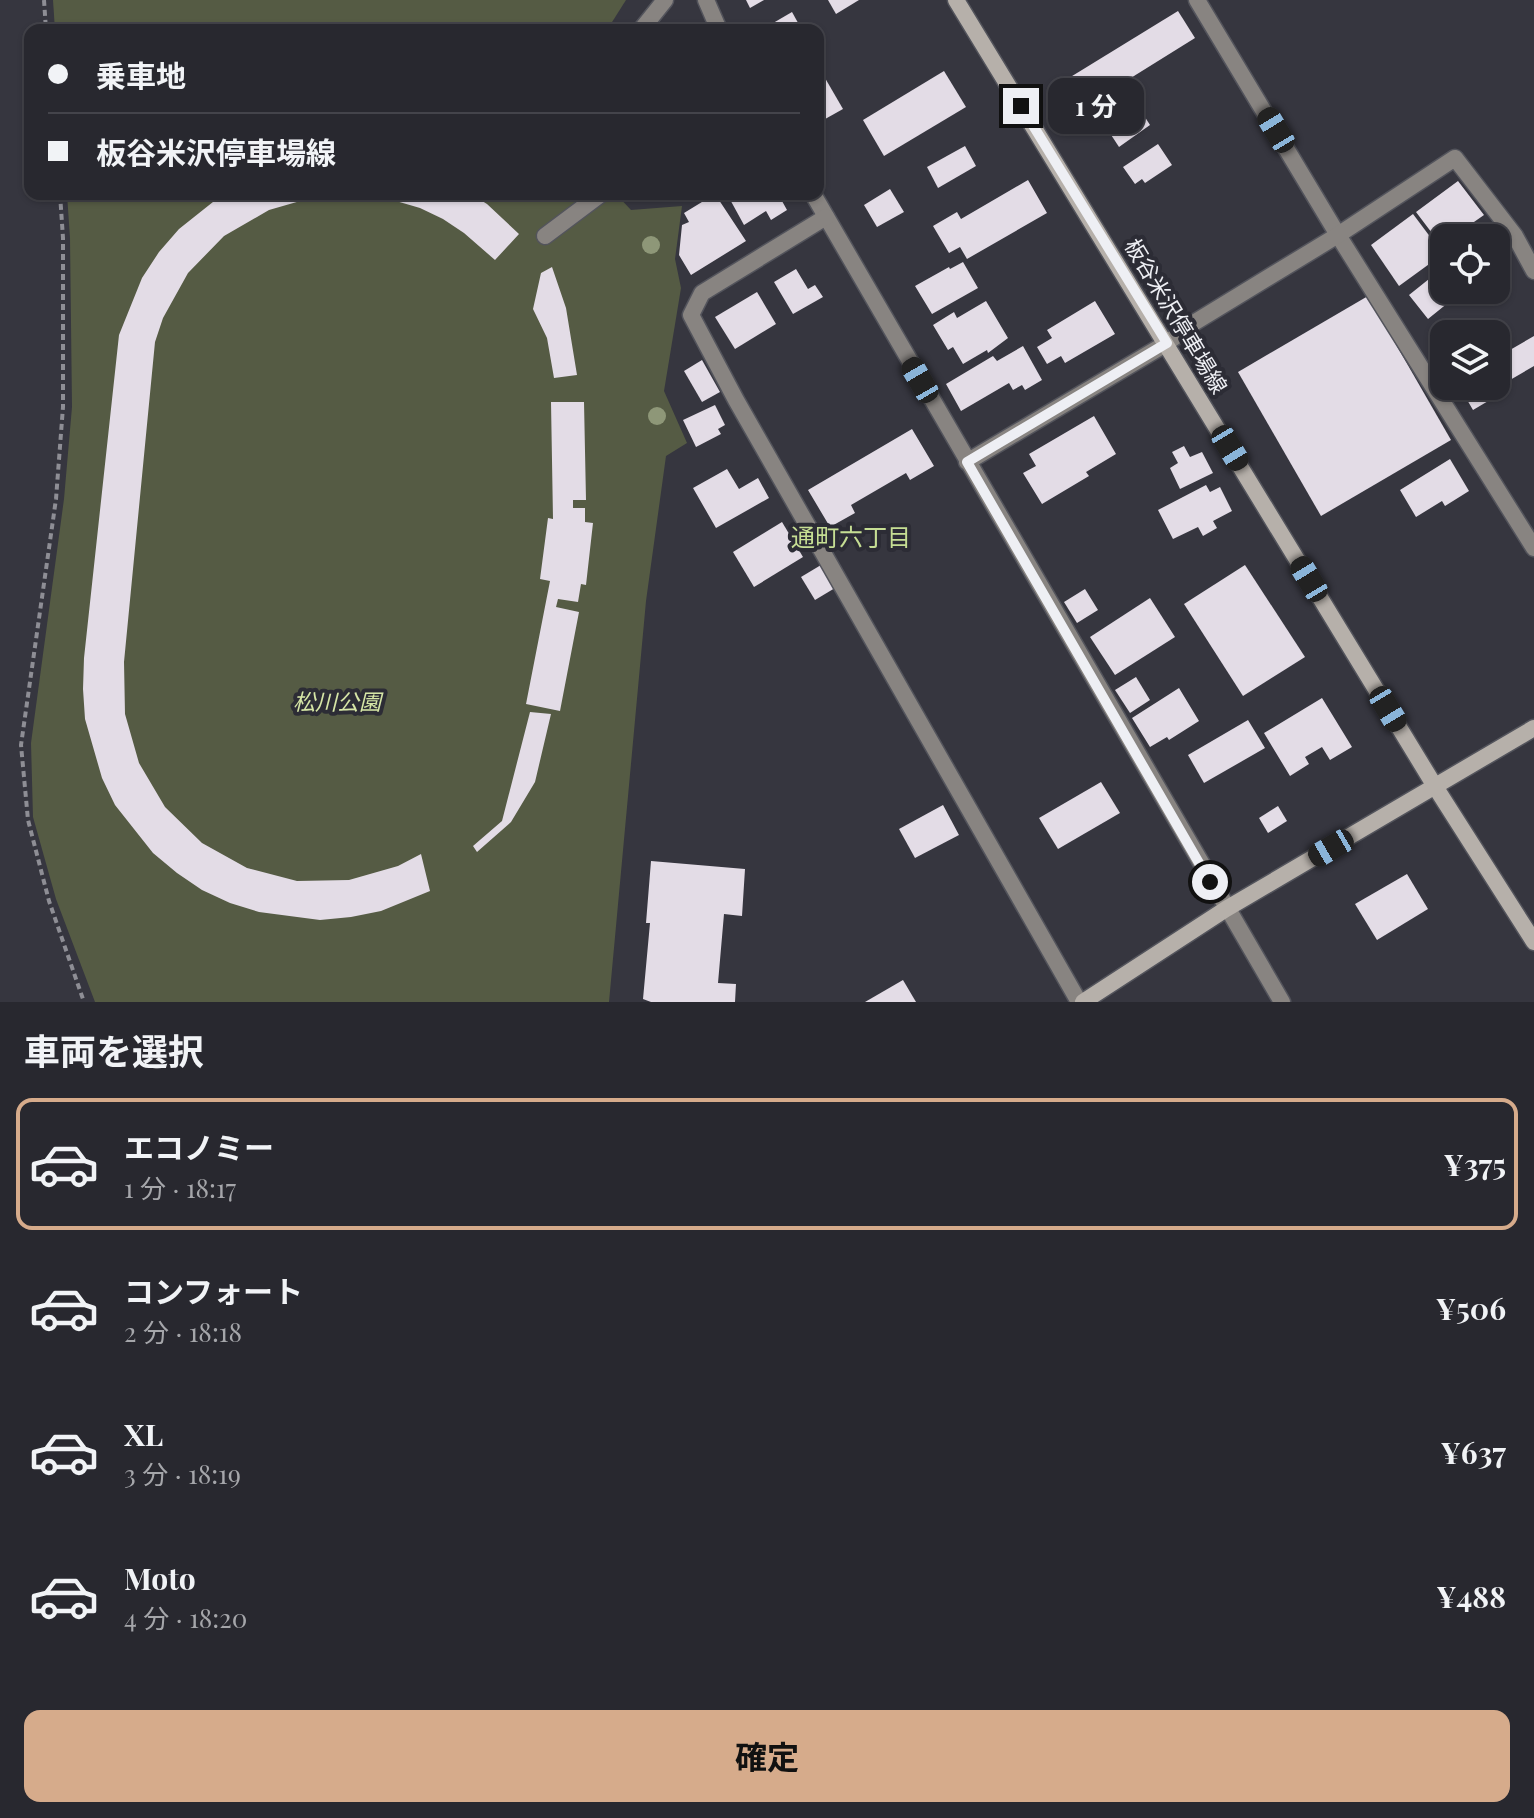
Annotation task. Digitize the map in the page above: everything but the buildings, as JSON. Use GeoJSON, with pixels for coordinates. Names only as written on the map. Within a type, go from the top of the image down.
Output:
{"type":"FeatureCollection","features":[{"type":"Feature","properties":{"kind":"main road","name":"板谷米沢停車場線"},"geometry":{"type":"LineString","coordinates":[[956,0],[1436,788],[1534,942]]}},
{"type":"Feature","properties":{"kind":"main road"},"geometry":{"type":"LineString","coordinates":[[1081,1002],[1226,909],[1534,728]]}},
{"type":"Feature","properties":{"kind":"street"},"geometry":{"type":"LineString","coordinates":[[646,24],[665,0]]}},
{"type":"Feature","properties":{"kind":"street"},"geometry":{"type":"LineString","coordinates":[[706,0],[716,24]]}},
{"type":"Feature","properties":{"kind":"street"},"geometry":{"type":"LineString","coordinates":[[1197,0],[1338,235],[1534,548]]}},
{"type":"Feature","properties":{"kind":"street"},"geometry":{"type":"LineString","coordinates":[[967,462],[1167,343],[1192,324],[1338,235],[1455,158],[1515,236],[1534,271]]}},
{"type":"Feature","properties":{"kind":"street"},"geometry":{"type":"LineString","coordinates":[[545,236],[593,200]]}},
{"type":"Feature","properties":{"kind":"street"},"geometry":{"type":"LineString","coordinates":[[816,200],[1282,1002]]}},
{"type":"Feature","properties":{"kind":"street"},"geometry":{"type":"LineString","coordinates":[[826,217],[702,293],[691,315],[736,400],[1081,1002]]}},
{"type":"Feature","properties":{"kind":"path"},"geometry":{"type":"LineString","coordinates":[[44,0],[46,24]]}},
{"type":"Feature","properties":{"kind":"path"},"geometry":{"type":"LineString","coordinates":[[60,200],[63,407],[56,499],[21,745],[28,820],[49,901],[84,1002]]}},
{"type":"Feature","properties":{"kind":"green space"},"geometry":{"type":"Polygon","coordinates":[[[53,0],[626,0],[611,24],[55,24],[53,0]]]}},
{"type":"Feature","properties":{"kind":"green space","name":"松川公園"},"geometry":{"type":"Polygon","coordinates":[[[67,200],[622,200],[631,210],[682,206],[675,259],[681,288],[664,391],[687,443],[666,456],[646,601],[609,1002],[95,1002],[56,899],[33,817],[31,743],[64,499],[72,407],[67,200]]]}},
{"type":"Feature","properties":{"kind":"district","name":"通町六丁目"},"geometry":{"type":"Point","coordinates":[851,538]}},
{"type":"Feature","properties":{"kind":"route"},"geometry":{"type":"LineString","coordinates":[[1021,106],[1167,343],[967,462],[1210,882]]}}]}
